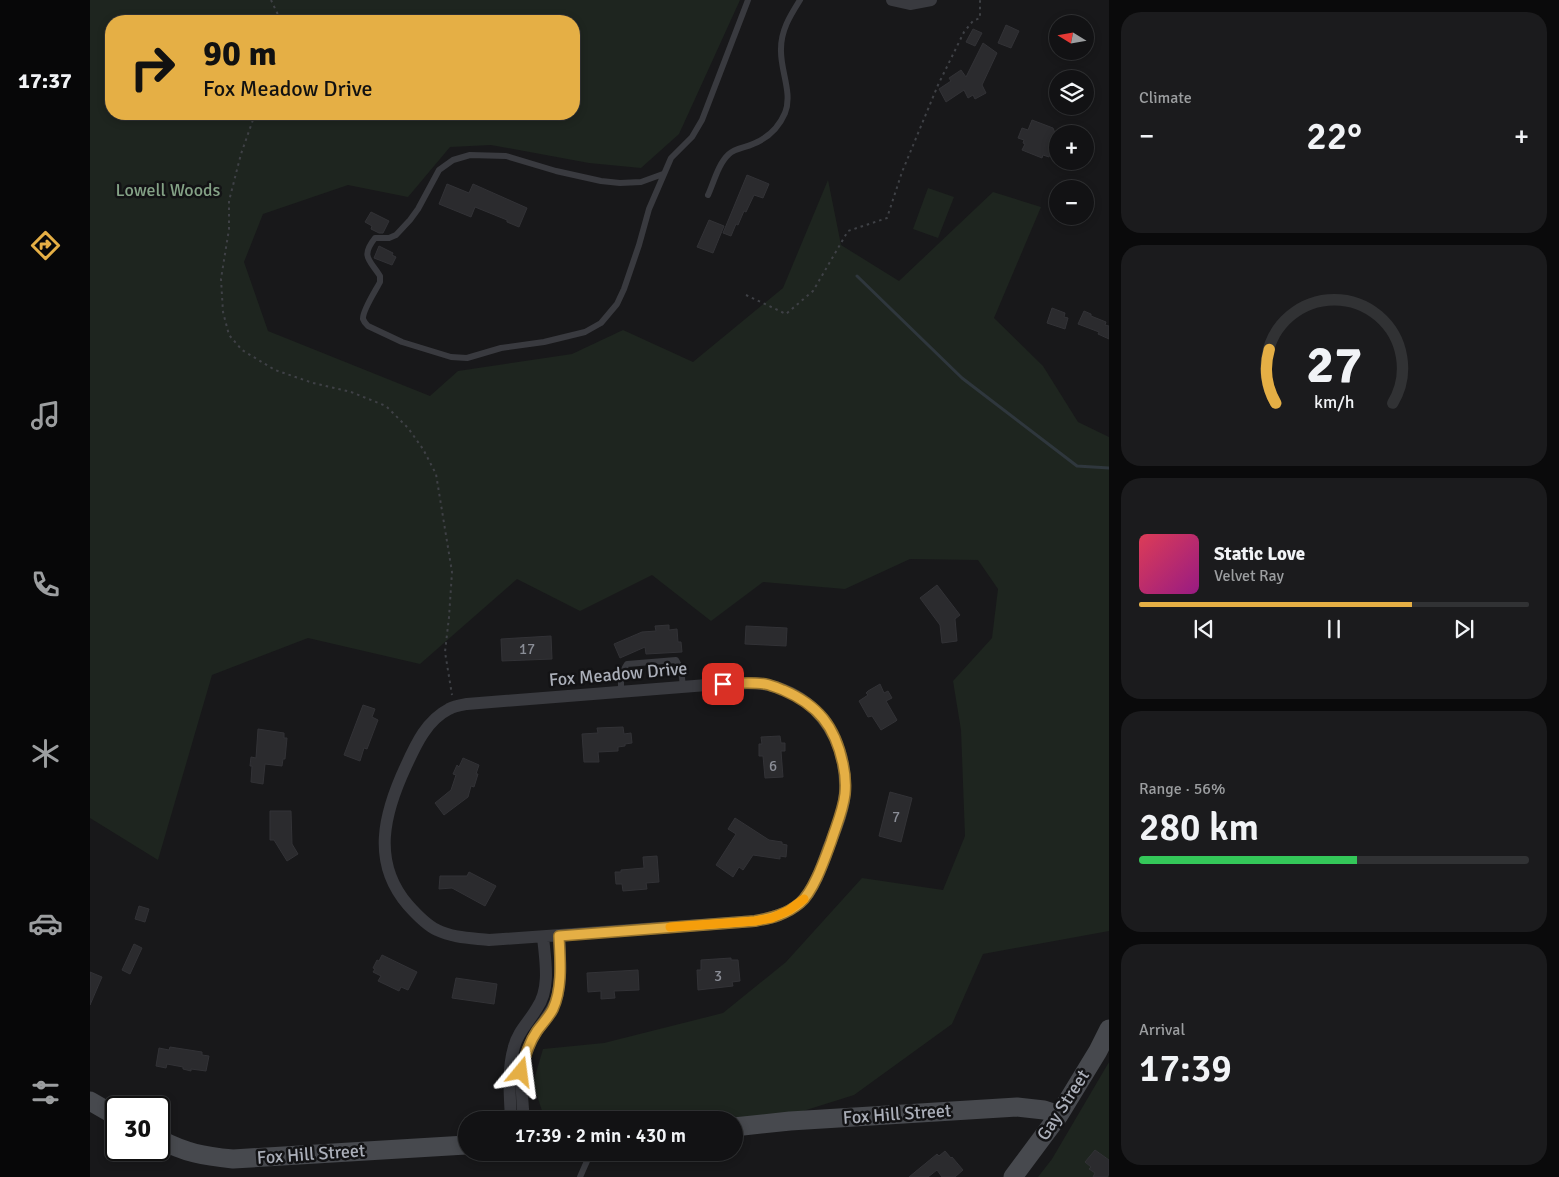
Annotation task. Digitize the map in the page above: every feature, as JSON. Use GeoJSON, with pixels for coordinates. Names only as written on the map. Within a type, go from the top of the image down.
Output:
{"type":"FeatureCollection","features":[{"type":"Feature","properties":{"kind":"street"},"geometry":{"type":"LineString","coordinates":[[892,0],[910,4],[930,0]]}},
{"type":"Feature","properties":{"kind":"street","name":"Fox Meadow Drive"},"geometry":{"type":"LineString","coordinates":[[740,683],[766,684],[795,696],[810,705],[829,726],[837,740],[844,772],[845,792],[841,813],[821,869],[802,901],[772,918],[755,921],[543,937],[489,940],[458,937],[436,930],[415,913],[398,893],[389,873],[385,847],[385,827],[391,803],[423,734],[436,717],[454,707],[467,704],[683,687],[740,683]]}},
{"type":"Feature","properties":{"kind":"street"},"geometry":{"type":"LineString","coordinates":[[523,1111],[521,1072],[530,1044],[552,1010],[557,996],[560,977],[559,936]]}},
{"type":"Feature","properties":{"kind":"street"},"geometry":{"type":"LineString","coordinates":[[511,1111],[510,1063],[514,1046],[520,1030],[538,1007],[544,995],[546,971],[543,937]]}},
{"type":"Feature","properties":{"kind":"street","name":"Gay Street"},"geometry":{"type":"LineString","coordinates":[[1013,1177],[1059,1115],[1098,1051],[1109,1029]]}},
{"type":"Feature","properties":{"kind":"street"},"geometry":{"type":"LineString","coordinates":[[90,1101],[105,1110]]}},
{"type":"Feature","properties":{"kind":"street","name":"Fox Hill Street"},"geometry":{"type":"LineString","coordinates":[[743,1127],[790,1121],[1017,1107],[1044,1110],[1059,1115]]}},
{"type":"Feature","properties":{"kind":"street","name":"Fox Hill Street"},"geometry":{"type":"LineString","coordinates":[[170,1143],[188,1152],[203,1156],[233,1159],[458,1145]]}},
{"type":"Feature","properties":{"kind":"lane"},"geometry":{"type":"LineString","coordinates":[[663,174],[641,182],[620,183],[600,181],[556,171],[506,156],[470,155],[453,160],[439,170],[418,209],[396,235],[389,238],[375,238],[367,251],[367,258],[380,276],[380,282],[365,312],[364,322],[368,326],[402,342],[451,357],[467,358],[501,348],[544,342],[585,332],[601,323],[617,304],[624,289],[640,245],[649,208],[663,174],[671,158],[692,137],[702,120],[748,0]]}},
{"type":"Feature","properties":{"kind":"lane"},"geometry":{"type":"LineString","coordinates":[[708,195],[721,164],[727,156],[734,150],[753,144],[767,136],[778,126],[786,110],[788,98],[781,50],[783,32],[788,18],[800,0]]}},
{"type":"Feature","properties":{"kind":"lane"},"geometry":{"type":"LineString","coordinates":[[621,692],[621,674],[628,664],[676,660],[681,669],[683,687]]}},
{"type":"Feature","properties":{"kind":"lane"},"geometry":{"type":"LineString","coordinates":[[580,1177],[587,1161]]}},
{"type":"Feature","properties":{"kind":"path"},"geometry":{"type":"LineString","coordinates":[[271,0],[278,15]]}},
{"type":"Feature","properties":{"kind":"path"},"geometry":{"type":"LineString","coordinates":[[746,295],[786,314],[813,290],[848,231],[887,218],[902,172],[938,85],[964,32],[972,21],[980,18],[980,0]]}},
{"type":"Feature","properties":{"kind":"path"},"geometry":{"type":"LineString","coordinates":[[254,120],[241,154],[229,201],[229,229],[221,279],[224,312],[229,335],[242,350],[275,370],[313,383],[351,392],[386,406],[408,428],[423,448],[436,474],[452,572],[446,652],[454,707]]}},
{"type":"Feature","properties":{"kind":"green space","name":"Lowell Woods"},"geometry":{"type":"Polygon","coordinates":[[[90,0],[740,0],[679,134],[641,168],[589,163],[491,145],[450,147],[408,197],[348,185],[263,214],[244,262],[268,331],[430,396],[458,371],[572,354],[623,330],[693,362],[783,288],[828,180],[841,245],[899,281],[993,192],[1041,207],[994,318],[1043,366],[1078,422],[1109,437],[1109,931],[983,954],[952,1024],[854,1095],[784,1117],[743,1119],[743,1111],[542,1111],[533,1083],[543,1049],[604,1043],[723,1013],[786,962],[862,878],[943,890],[965,836],[961,730],[953,681],[992,638],[998,589],[978,560],[910,559],[845,589],[763,582],[711,621],[652,575],[580,611],[517,579],[420,664],[308,638],[212,675],[158,860],[90,818],[90,0]]]}},
{"type":"Feature","properties":{"kind":"green space"},"geometry":{"type":"Polygon","coordinates":[[[928,188],[954,197],[938,238],[913,229],[928,188]]]}},
{"type":"Feature","properties":{"kind":"green space"},"geometry":{"type":"Polygon","coordinates":[[[1109,1062],[1109,1177],[1038,1177],[1052,1159],[1109,1062]]]}},
{"type":"Feature","properties":{"kind":"building"},"geometry":{"type":"Polygon","coordinates":[[[1006,25],[1019,31],[1011,48],[998,43],[1006,25]]]}},
{"type":"Feature","properties":{"kind":"building"},"geometry":{"type":"Polygon","coordinates":[[[973,29],[982,33],[975,46],[966,42],[973,29]]]}},
{"type":"Feature","properties":{"kind":"building"},"geometry":{"type":"Polygon","coordinates":[[[983,43],[997,53],[982,85],[986,93],[975,99],[973,95],[968,98],[964,90],[946,102],[939,89],[951,81],[949,78],[961,70],[966,77],[983,43]]]}},
{"type":"Feature","properties":{"kind":"building"},"geometry":{"type":"Polygon","coordinates":[[[1032,120],[1049,126],[1049,157],[1043,155],[1042,158],[1022,150],[1025,144],[1023,143],[1024,140],[1018,138],[1022,128],[1028,130],[1032,120]]]}},
{"type":"Feature","properties":{"kind":"building"},"geometry":{"type":"Polygon","coordinates":[[[747,175],[769,184],[763,198],[754,195],[738,225],[736,224],[731,236],[723,233],[747,175]]]}},
{"type":"Feature","properties":{"kind":"building"},"geometry":{"type":"Polygon","coordinates":[[[447,184],[469,193],[473,184],[527,208],[519,227],[475,207],[471,217],[439,204],[447,184]]]}},
{"type":"Feature","properties":{"kind":"building"},"geometry":{"type":"Polygon","coordinates":[[[371,212],[389,221],[383,233],[371,229],[372,226],[365,222],[371,212]]]}},
{"type":"Feature","properties":{"kind":"building"},"geometry":{"type":"Polygon","coordinates":[[[709,220],[724,226],[713,253],[697,247],[709,220]]]}},
{"type":"Feature","properties":{"kind":"building"},"geometry":{"type":"Polygon","coordinates":[[[379,246],[393,253],[392,255],[396,257],[392,265],[374,258],[379,246]]]}},
{"type":"Feature","properties":{"kind":"building"},"geometry":{"type":"Polygon","coordinates":[[[1052,308],[1065,313],[1064,317],[1068,318],[1065,329],[1047,323],[1052,308]]]}},
{"type":"Feature","properties":{"kind":"building"},"geometry":{"type":"Polygon","coordinates":[[[1084,311],[1106,322],[1105,325],[1109,326],[1109,339],[1098,334],[1099,332],[1078,324],[1084,311]]]}},
{"type":"Feature","properties":{"kind":"building"},"geometry":{"type":"Polygon","coordinates":[[[937,585],[960,615],[955,619],[957,641],[942,643],[940,625],[920,598],[937,585]]]}},
{"type":"Feature","properties":{"kind":"building"},"geometry":{"type":"Polygon","coordinates":[[[669,625],[669,630],[677,629],[678,642],[681,642],[682,652],[646,654],[645,647],[620,658],[614,644],[642,632],[656,631],[655,626],[669,625]]]}},
{"type":"Feature","properties":{"kind":"building"},"geometry":{"type":"Polygon","coordinates":[[[746,626],[787,628],[786,646],[745,644],[746,626]]]}},
{"type":"Feature","properties":{"kind":"building"},"geometry":{"type":"Polygon","coordinates":[[[551,636],[552,659],[502,661],[501,639],[551,636]]]}},
{"type":"Feature","properties":{"kind":"building"},"geometry":{"type":"Polygon","coordinates":[[[880,684],[884,693],[888,691],[892,698],[886,701],[897,720],[881,730],[872,716],[868,717],[859,701],[868,695],[866,693],[868,691],[880,684]]]}},
{"type":"Feature","properties":{"kind":"building"},"geometry":{"type":"Polygon","coordinates":[[[363,705],[375,709],[372,717],[378,720],[367,749],[364,748],[360,761],[344,755],[363,705]]]}},
{"type":"Feature","properties":{"kind":"building"},"geometry":{"type":"Polygon","coordinates":[[[623,727],[624,734],[631,733],[632,743],[618,747],[618,751],[598,752],[599,762],[584,762],[582,734],[598,733],[597,728],[623,727]]]}},
{"type":"Feature","properties":{"kind":"building"},"geometry":{"type":"Polygon","coordinates":[[[258,729],[284,733],[284,738],[287,738],[285,759],[283,759],[282,766],[265,764],[263,784],[251,782],[251,757],[256,758],[258,729]]]}},
{"type":"Feature","properties":{"kind":"building"},"geometry":{"type":"Polygon","coordinates":[[[780,736],[781,743],[785,743],[785,751],[781,751],[783,777],[765,778],[763,756],[759,756],[759,744],[762,744],[761,737],[780,736]]]}},
{"type":"Feature","properties":{"kind":"building"},"geometry":{"type":"Polygon","coordinates":[[[463,758],[479,765],[474,787],[471,786],[468,797],[444,815],[435,803],[451,790],[456,775],[453,774],[463,758]]]}},
{"type":"Feature","properties":{"kind":"building"},"geometry":{"type":"Polygon","coordinates":[[[890,792],[912,798],[901,842],[879,836],[890,792]]]}},
{"type":"Feature","properties":{"kind":"building"},"geometry":{"type":"Polygon","coordinates":[[[270,811],[291,811],[292,844],[298,854],[287,861],[274,840],[270,840],[270,811]]]}},
{"type":"Feature","properties":{"kind":"building"},"geometry":{"type":"Polygon","coordinates":[[[735,818],[769,840],[782,842],[782,844],[787,845],[786,857],[780,856],[780,859],[753,855],[743,870],[739,867],[733,877],[716,865],[736,834],[728,829],[735,818]]]}},
{"type":"Feature","properties":{"kind":"building"},"geometry":{"type":"Polygon","coordinates":[[[657,856],[659,882],[646,883],[647,889],[623,891],[622,884],[616,884],[615,872],[644,868],[643,857],[657,856]]]}},
{"type":"Feature","properties":{"kind":"building"},"geometry":{"type":"Polygon","coordinates":[[[469,872],[496,886],[485,906],[452,888],[439,889],[440,876],[467,876],[469,872]]]}},
{"type":"Feature","properties":{"kind":"building"},"geometry":{"type":"Polygon","coordinates":[[[139,906],[149,909],[145,922],[135,919],[139,906]]]}},
{"type":"Feature","properties":{"kind":"building"},"geometry":{"type":"Polygon","coordinates":[[[134,944],[142,948],[130,974],[122,970],[134,944]]]}},
{"type":"Feature","properties":{"kind":"building"},"geometry":{"type":"Polygon","coordinates":[[[382,955],[417,972],[408,990],[401,987],[399,991],[378,981],[381,976],[373,972],[375,969],[373,968],[382,955]]]}},
{"type":"Feature","properties":{"kind":"building"},"geometry":{"type":"Polygon","coordinates":[[[731,958],[731,960],[738,960],[740,981],[732,982],[733,986],[698,990],[697,970],[701,970],[701,960],[731,958]]]}},
{"type":"Feature","properties":{"kind":"building"},"geometry":{"type":"Polygon","coordinates":[[[638,970],[639,990],[614,991],[615,998],[601,999],[601,991],[588,992],[587,973],[638,970]]]}},
{"type":"Feature","properties":{"kind":"building"},"geometry":{"type":"Polygon","coordinates":[[[90,972],[102,977],[90,1005],[90,972]]]}},
{"type":"Feature","properties":{"kind":"building"},"geometry":{"type":"Polygon","coordinates":[[[456,978],[497,984],[494,1004],[452,998],[456,978]]]}},
{"type":"Feature","properties":{"kind":"building"},"geometry":{"type":"Polygon","coordinates":[[[170,1047],[202,1052],[202,1055],[209,1056],[206,1071],[191,1069],[191,1071],[183,1069],[183,1067],[167,1064],[166,1068],[156,1066],[159,1048],[169,1050],[170,1047]]]}},
{"type":"Feature","properties":{"kind":"building"},"geometry":{"type":"Polygon","coordinates":[[[1095,1150],[1109,1160],[1109,1174],[1107,1177],[1093,1177],[1095,1173],[1089,1169],[1091,1167],[1085,1162],[1095,1150]]]}},
{"type":"Feature","properties":{"kind":"building"},"geometry":{"type":"Polygon","coordinates":[[[945,1151],[963,1170],[955,1177],[942,1177],[937,1170],[928,1177],[909,1177],[937,1154],[939,1156],[945,1151]]]}},
{"type":"Feature","properties":{"kind":"waterway"},"geometry":{"type":"LineString","coordinates":[[857,276],[962,378],[1077,466],[1109,468]]}},
{"type":"Feature","properties":{"kind":"slow traffic"},"geometry":{"type":"LineString","coordinates":[[670,927],[772,918],[789,910],[804,899]]}},
{"type":"Feature","properties":{"kind":"route"},"geometry":{"type":"LineString","coordinates":[[521,1072],[530,1044],[552,1010],[557,996],[560,977],[559,936],[755,921],[772,918],[802,901],[821,869],[841,813],[845,792],[844,772],[837,740],[820,715],[810,705],[795,696],[766,684],[723,684]]}}]}
